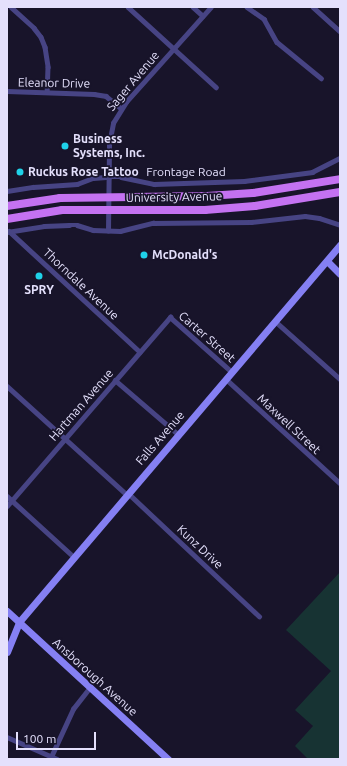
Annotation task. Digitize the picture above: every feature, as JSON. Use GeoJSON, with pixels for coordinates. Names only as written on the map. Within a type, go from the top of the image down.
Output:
{"type":"FeatureCollection","features":[{"type":"Feature","properties":{"kind":"main road","name":"University Avenue"},"geometry":{"type":"LineString","coordinates":[[7,206],[60,198],[108,199],[254,193],[340,179]]}},
{"type":"Feature","properties":{"kind":"main road","name":"University Avenue"},"geometry":{"type":"LineString","coordinates":[[7,219],[62,210],[206,210],[255,206],[340,192]]}},
{"type":"Feature","properties":{"kind":"street"},"geometry":{"type":"LineString","coordinates":[[11,7],[34,28],[41,37],[45,47],[47,62],[47,91]]}},
{"type":"Feature","properties":{"kind":"street"},"geometry":{"type":"LineString","coordinates":[[128,7],[216,87]]}},
{"type":"Feature","properties":{"kind":"street","name":"Sager Avenue"},"geometry":{"type":"LineString","coordinates":[[108,231],[110,131],[121,108],[211,7]]}},
{"type":"Feature","properties":{"kind":"street"},"geometry":{"type":"LineString","coordinates":[[247,7],[264,20],[277,42],[321,78]]}},
{"type":"Feature","properties":{"kind":"street"},"geometry":{"type":"LineString","coordinates":[[313,7],[340,31]]}},
{"type":"Feature","properties":{"kind":"street"},"geometry":{"type":"LineString","coordinates":[[195,8],[203,16]]}},
{"type":"Feature","properties":{"kind":"street","name":"Eleanor Drive"},"geometry":{"type":"LineString","coordinates":[[7,91],[47,91],[100,94],[111,99],[121,108]]}},
{"type":"Feature","properties":{"kind":"street","name":"Frontage Road"},"geometry":{"type":"LineString","coordinates":[[7,191],[33,187],[77,184],[94,178],[109,177],[122,177],[154,184],[244,181],[312,172],[340,158]]}},
{"type":"Feature","properties":{"kind":"street"},"geometry":{"type":"LineString","coordinates":[[8,232],[44,226],[69,225],[77,225],[93,230],[128,230],[153,223],[251,222],[305,216],[319,218],[340,225]]}},
{"type":"Feature","properties":{"kind":"street","name":"Thorndale Avenue"},"geometry":{"type":"LineString","coordinates":[[8,232],[140,352]]}},
{"type":"Feature","properties":{"kind":"street","name":"Falls Avenue"},"geometry":{"type":"LineString","coordinates":[[7,652],[19,622],[127,493],[340,246]]}},
{"type":"Feature","properties":{"kind":"street"},"geometry":{"type":"LineString","coordinates":[[327,261],[340,274]]}},
{"type":"Feature","properties":{"kind":"street","name":"Hartman Avenue"},"geometry":{"type":"LineString","coordinates":[[7,506],[170,317]]}},
{"type":"Feature","properties":{"kind":"street","name":"Carter Street"},"geometry":{"type":"LineString","coordinates":[[170,317],[232,372]]}},
{"type":"Feature","properties":{"kind":"street"},"geometry":{"type":"LineString","coordinates":[[275,321],[340,379]]}},
{"type":"Feature","properties":{"kind":"street","name":"Maxwell Street"},"geometry":{"type":"LineString","coordinates":[[226,379],[340,483]]}},
{"type":"Feature","properties":{"kind":"street"},"geometry":{"type":"LineString","coordinates":[[115,380],[178,434]]}},
{"type":"Feature","properties":{"kind":"street","name":"Kunz Drive"},"geometry":{"type":"LineString","coordinates":[[7,386],[64,439],[127,493],[259,616]]}},
{"type":"Feature","properties":{"kind":"street"},"geometry":{"type":"LineString","coordinates":[[7,496],[74,557]]}},
{"type":"Feature","properties":{"kind":"street","name":"Ansborough Avenue"},"geometry":{"type":"LineString","coordinates":[[7,611],[168,759]]}},
{"type":"Feature","properties":{"kind":"street"},"geometry":{"type":"LineString","coordinates":[[50,757],[72,709],[90,687]]}},
{"type":"Feature","properties":{"kind":"street"},"geometry":{"type":"LineString","coordinates":[[7,737],[57,759]]}},
{"type":"Feature","properties":{"kind":"green space"},"geometry":{"type":"Polygon","coordinates":[[[340,572],[340,759],[308,759],[295,746],[313,726],[295,710],[331,671],[286,630],[340,572]]]}},
{"type":"Feature","properties":{"kind":"place","name":"Business Systems, Inc."},"geometry":{"type":"Point","coordinates":[65,146]}},
{"type":"Feature","properties":{"kind":"place","name":"Ruckus Rose Tattoo"},"geometry":{"type":"Point","coordinates":[20,172]}},
{"type":"Feature","properties":{"kind":"place","name":"McDonald's"},"geometry":{"type":"Point","coordinates":[144,255]}},
{"type":"Feature","properties":{"kind":"place","name":"SPRY"},"geometry":{"type":"Point","coordinates":[39,276]}}]}
